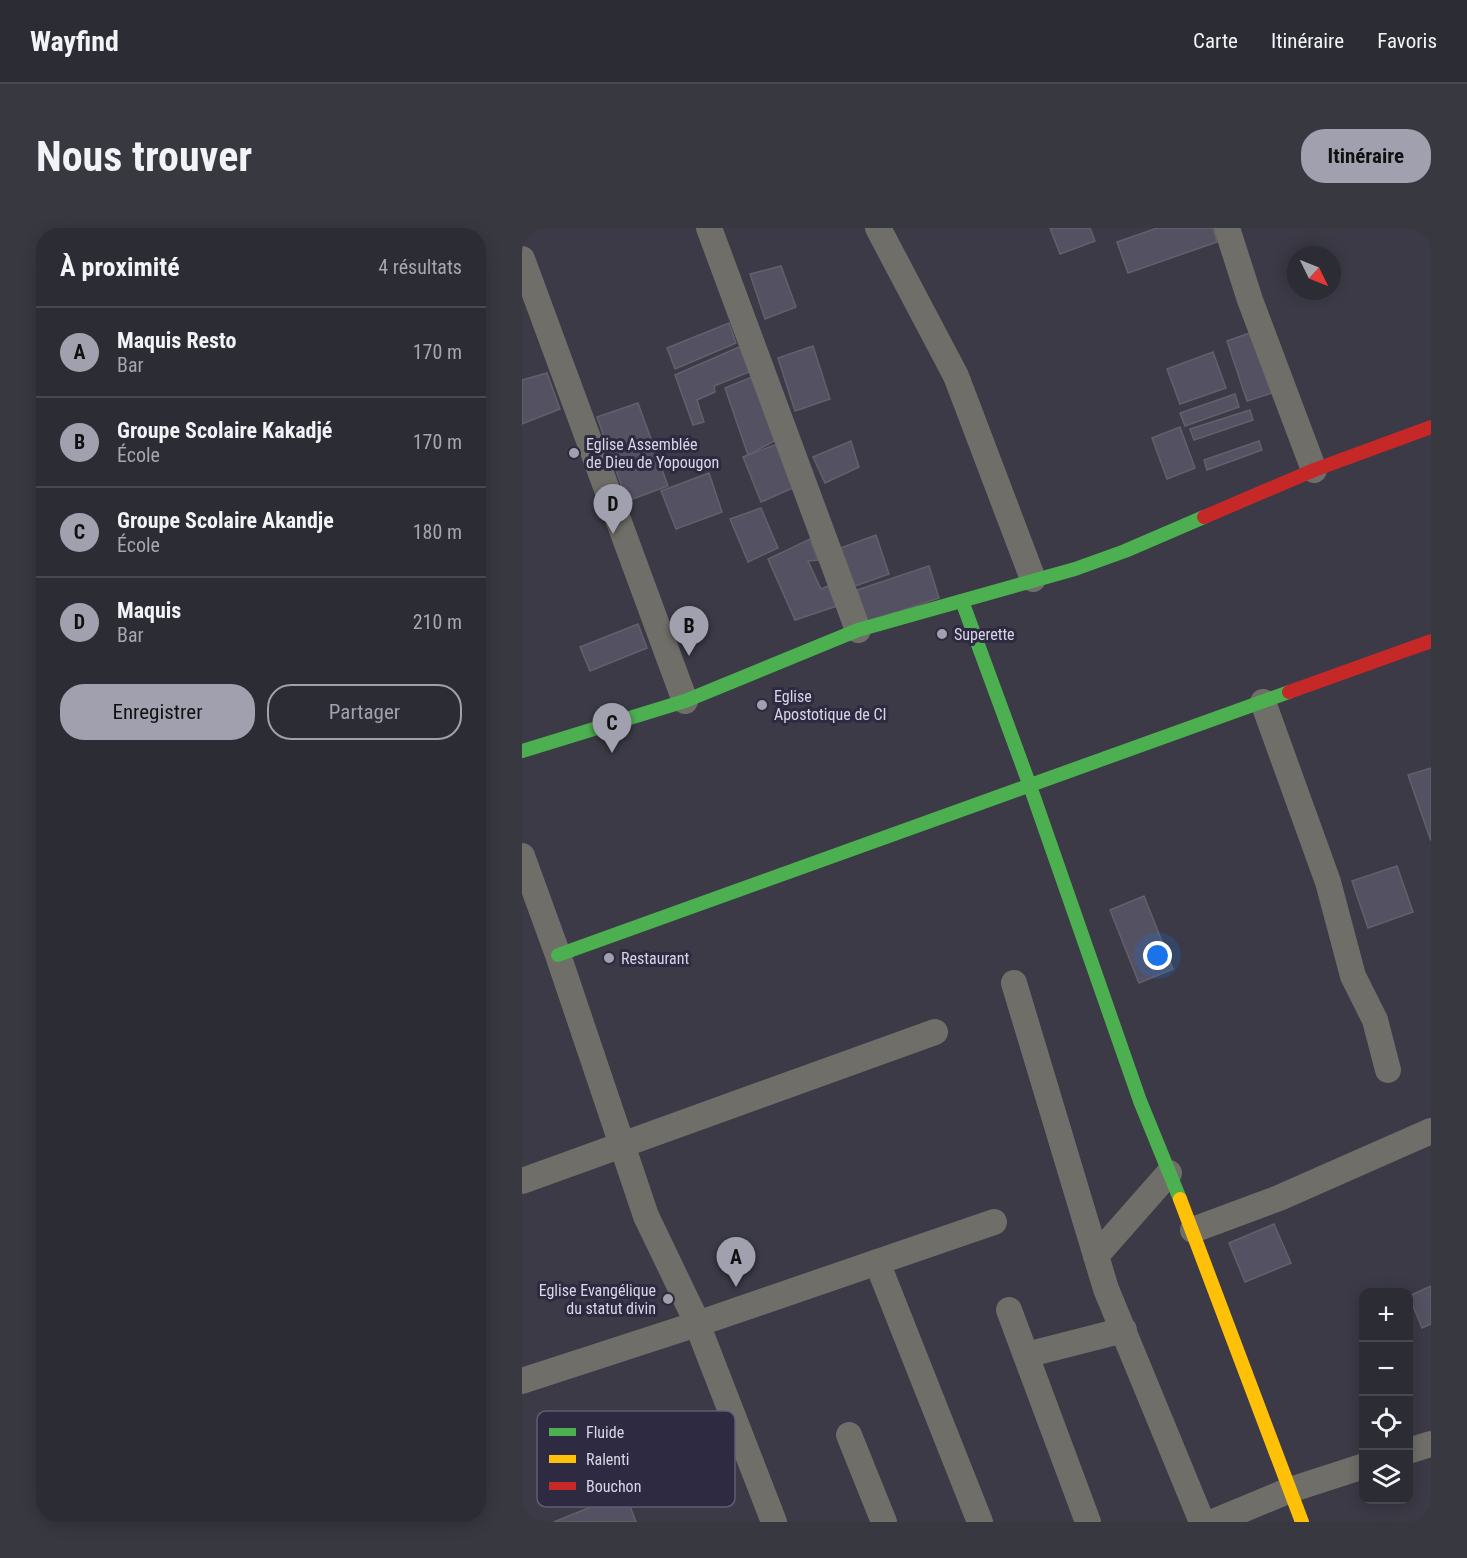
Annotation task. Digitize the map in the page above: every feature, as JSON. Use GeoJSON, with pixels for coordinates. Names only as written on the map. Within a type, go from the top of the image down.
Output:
{"type":"FeatureCollection","features":[{"type":"Feature","properties":{"kind":"street"},"geometry":{"type":"LineString","coordinates":[[709,228],[858,630]]}},
{"type":"Feature","properties":{"kind":"street"},"geometry":{"type":"LineString","coordinates":[[878,228],[956,376],[1033,579]]}},
{"type":"Feature","properties":{"kind":"street"},"geometry":{"type":"LineString","coordinates":[[1227,228],[1250,300],[1314,470]]}},
{"type":"Feature","properties":{"kind":"street"},"geometry":{"type":"LineString","coordinates":[[522,259],[685,701]]}},
{"type":"Feature","properties":{"kind":"street"},"geometry":{"type":"LineString","coordinates":[[522,751],[685,701],[858,630],[1075,569],[1125,551],[1314,470],[1431,427]]}},
{"type":"Feature","properties":{"kind":"street"},"geometry":{"type":"LineString","coordinates":[[962,601],[1030,786],[1140,1101],[1193,1230],[1302,1522]]}},
{"type":"Feature","properties":{"kind":"street"},"geometry":{"type":"LineString","coordinates":[[558,954],[1431,641]]}},
{"type":"Feature","properties":{"kind":"street"},"geometry":{"type":"LineString","coordinates":[[1263,702],[1328,882],[1353,976],[1375,1020],[1388,1070]]}},
{"type":"Feature","properties":{"kind":"street"},"geometry":{"type":"LineString","coordinates":[[522,856],[558,954],[646,1216],[697,1324],[731,1411]]}},
{"type":"Feature","properties":{"kind":"street"},"geometry":{"type":"LineString","coordinates":[[1014,983],[1106,1289],[1202,1522]]}},
{"type":"Feature","properties":{"kind":"street"},"geometry":{"type":"LineString","coordinates":[[522,1181],[935,1032]]}},
{"type":"Feature","properties":{"kind":"street"},"geometry":{"type":"LineString","coordinates":[[1193,1230],[1279,1198],[1431,1131]]}},
{"type":"Feature","properties":{"kind":"street"},"geometry":{"type":"LineString","coordinates":[[1096,1256],[1169,1173]]}},
{"type":"Feature","properties":{"kind":"street"},"geometry":{"type":"LineString","coordinates":[[522,1381],[697,1324],[994,1222]]}},
{"type":"Feature","properties":{"kind":"street"},"geometry":{"type":"LineString","coordinates":[[877,1262],[980,1522]]}},
{"type":"Feature","properties":{"kind":"street"},"geometry":{"type":"LineString","coordinates":[[1009,1310],[1088,1522]]}},
{"type":"Feature","properties":{"kind":"street"},"geometry":{"type":"LineString","coordinates":[[1026,1356],[1124,1330]]}},
{"type":"Feature","properties":{"kind":"street"},"geometry":{"type":"LineString","coordinates":[[735,1422],[774,1522]]}},
{"type":"Feature","properties":{"kind":"street"},"geometry":{"type":"LineString","coordinates":[[849,1435],[884,1522]]}},
{"type":"Feature","properties":{"kind":"street"},"geometry":{"type":"LineString","coordinates":[[1411,1450],[1431,1444]]}},
{"type":"Feature","properties":{"kind":"street"},"geometry":{"type":"LineString","coordinates":[[1213,1522],[1290,1490],[1359,1468]]}},
{"type":"Feature","properties":{"kind":"building"},"geometry":{"type":"Polygon","coordinates":[[[1050,228],[1090,228],[1095,241],[1060,254],[1050,228]]]}},
{"type":"Feature","properties":{"kind":"building"},"geometry":{"type":"Polygon","coordinates":[[[1157,228],[1213,228],[1217,242],[1128,273],[1117,242],[1157,228]]]}},
{"type":"Feature","properties":{"kind":"building"},"geometry":{"type":"Polygon","coordinates":[[[781,266],[796,307],[765,319],[750,274],[781,266]]]}},
{"type":"Feature","properties":{"kind":"building"},"geometry":{"type":"Polygon","coordinates":[[[729,323],[736,343],[675,369],[667,348],[729,323]]]}},
{"type":"Feature","properties":{"kind":"building"},"geometry":{"type":"Polygon","coordinates":[[[1255,331],[1275,392],[1247,401],[1227,341],[1255,331]]]}},
{"type":"Feature","properties":{"kind":"building"},"geometry":{"type":"Polygon","coordinates":[[[746,344],[754,370],[714,386],[715,392],[697,400],[704,422],[693,425],[675,375],[746,344]]]}},
{"type":"Feature","properties":{"kind":"building"},"geometry":{"type":"Polygon","coordinates":[[[813,346],[830,399],[795,411],[778,358],[813,346]]]}},
{"type":"Feature","properties":{"kind":"building"},"geometry":{"type":"Polygon","coordinates":[[[1213,352],[1226,388],[1180,404],[1167,369],[1213,352]]]}},
{"type":"Feature","properties":{"kind":"building"},"geometry":{"type":"Polygon","coordinates":[[[547,373],[560,409],[522,424],[522,380],[547,373]]]}},
{"type":"Feature","properties":{"kind":"building"},"geometry":{"type":"Polygon","coordinates":[[[757,375],[780,438],[748,455],[725,388],[757,375]]]}},
{"type":"Feature","properties":{"kind":"building"},"geometry":{"type":"Polygon","coordinates":[[[1235,394],[1239,407],[1185,426],[1180,413],[1235,394]]]}},
{"type":"Feature","properties":{"kind":"building"},"geometry":{"type":"Polygon","coordinates":[[[638,403],[668,486],[627,501],[597,417],[638,403]]]}},
{"type":"Feature","properties":{"kind":"building"},"geometry":{"type":"Polygon","coordinates":[[[1250,410],[1253,420],[1194,440],[1190,429],[1250,410]]]}},
{"type":"Feature","properties":{"kind":"building"},"geometry":{"type":"Polygon","coordinates":[[[1180,427],[1195,468],[1167,479],[1152,438],[1180,427]]]}},
{"type":"Feature","properties":{"kind":"building"},"geometry":{"type":"Polygon","coordinates":[[[851,441],[859,467],[825,483],[813,457],[851,441]]]}},
{"type":"Feature","properties":{"kind":"building"},"geometry":{"type":"Polygon","coordinates":[[[1259,441],[1262,450],[1207,470],[1204,460],[1259,441]]]}},
{"type":"Feature","properties":{"kind":"building"},"geometry":{"type":"Polygon","coordinates":[[[780,443],[797,486],[761,502],[743,457],[780,443]]]}},
{"type":"Feature","properties":{"kind":"building"},"geometry":{"type":"Polygon","coordinates":[[[709,473],[722,512],[676,529],[661,491],[709,473]]]}},
{"type":"Feature","properties":{"kind":"building"},"geometry":{"type":"Polygon","coordinates":[[[761,508],[778,548],[748,562],[730,519],[761,508]]]}},
{"type":"Feature","properties":{"kind":"building"},"geometry":{"type":"Polygon","coordinates":[[[876,535],[889,574],[852,587],[838,549],[876,535]]]}},
{"type":"Feature","properties":{"kind":"building"},"geometry":{"type":"Polygon","coordinates":[[[810,539],[818,560],[808,561],[821,589],[828,586],[837,606],[795,620],[768,559],[810,539]]]}},
{"type":"Feature","properties":{"kind":"building"},"geometry":{"type":"Polygon","coordinates":[[[929,566],[939,598],[867,622],[857,590],[929,566]]]}},
{"type":"Feature","properties":{"kind":"building"},"geometry":{"type":"Polygon","coordinates":[[[638,624],[647,648],[590,671],[580,647],[638,624]]]}},
{"type":"Feature","properties":{"kind":"building"},"geometry":{"type":"Polygon","coordinates":[[[1431,768],[1431,841],[1408,775],[1431,768]]]}},
{"type":"Feature","properties":{"kind":"building"},"geometry":{"type":"Polygon","coordinates":[[[1397,866],[1413,912],[1368,928],[1352,881],[1397,866]]]}},
{"type":"Feature","properties":{"kind":"building"},"geometry":{"type":"Polygon","coordinates":[[[1144,896],[1173,969],[1139,983],[1110,910],[1144,896]]]}},
{"type":"Feature","properties":{"kind":"building"},"geometry":{"type":"Polygon","coordinates":[[[1274,1224],[1291,1263],[1245,1282],[1229,1243],[1274,1224]]]}},
{"type":"Feature","properties":{"kind":"building"},"geometry":{"type":"Polygon","coordinates":[[[1431,1286],[1431,1324],[1422,1328],[1413,1306],[1413,1294],[1431,1286]]]}},
{"type":"Feature","properties":{"kind":"building"},"geometry":{"type":"Polygon","coordinates":[[[591,1507],[630,1507],[636,1522],[554,1522],[591,1507]]]}},
{"type":"Feature","properties":{"kind":"traffic: fast"},"geometry":{"type":"LineString","coordinates":[[522,751],[685,701],[858,630],[1075,569],[1125,551],[1204,517]]}},
{"type":"Feature","properties":{"kind":"traffic: fast"},"geometry":{"type":"LineString","coordinates":[[962,601],[1030,786],[1140,1101],[1180,1199]]}},
{"type":"Feature","properties":{"kind":"traffic: fast"},"geometry":{"type":"LineString","coordinates":[[558,955],[1289,692]]}},
{"type":"Feature","properties":{"kind":"traffic: slow"},"geometry":{"type":"LineString","coordinates":[[1180,1199],[1302,1522]]}},
{"type":"Feature","properties":{"kind":"traffic: jam"},"geometry":{"type":"LineString","coordinates":[[1204,517],[1314,470],[1431,427]]}},
{"type":"Feature","properties":{"kind":"traffic: jam"},"geometry":{"type":"LineString","coordinates":[[1289,692],[1431,641]]}},
{"type":"Feature","properties":{"kind":"place","name":"Eglise Assemblée de Dieu de Yopougon"},"geometry":{"type":"Point","coordinates":[574,453]}},
{"type":"Feature","properties":{"kind":"place","name":"Maquis"},"geometry":{"type":"Point","coordinates":[613,534]}},
{"type":"Feature","properties":{"kind":"place","name":"Superette"},"geometry":{"type":"Point","coordinates":[942,634]}},
{"type":"Feature","properties":{"kind":"place","name":"Groupe Scolaire Kakadjé"},"geometry":{"type":"Point","coordinates":[689,656]}},
{"type":"Feature","properties":{"kind":"place","name":"Eglise Apostotique de CI"},"geometry":{"type":"Point","coordinates":[762,705]}},
{"type":"Feature","properties":{"kind":"place","name":"Groupe Scolaire Akandje"},"geometry":{"type":"Point","coordinates":[612,753]}},
{"type":"Feature","properties":{"kind":"place","name":"Restaurant"},"geometry":{"type":"Point","coordinates":[609,958]}},
{"type":"Feature","properties":{"kind":"place","name":"Maquis Resto"},"geometry":{"type":"Point","coordinates":[736,1287]}},
{"type":"Feature","properties":{"kind":"place","name":"Eglise Evangélique du statut divin"},"geometry":{"type":"Point","coordinates":[668,1299]}}]}
